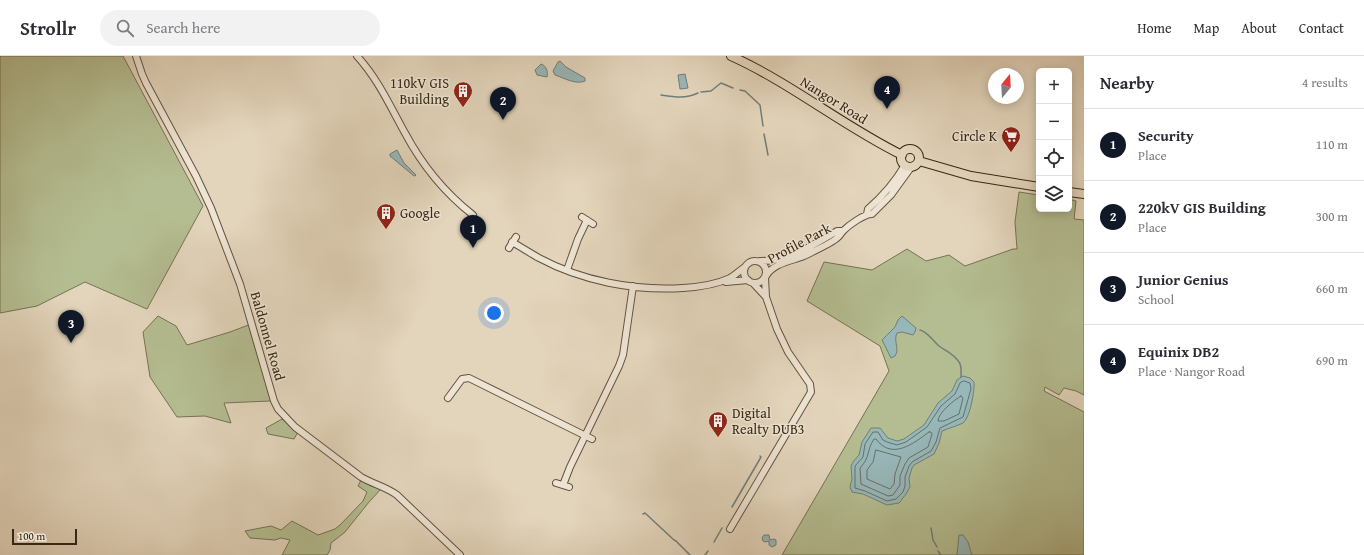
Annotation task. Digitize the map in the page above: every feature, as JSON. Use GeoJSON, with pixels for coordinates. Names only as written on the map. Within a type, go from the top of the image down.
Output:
{"type":"FeatureCollection","features":[{"type":"Feature","properties":{"kind":"main road","name":"Nangor Road"},"geometry":{"type":"LineString","coordinates":[[731,56],[762,71],[855,129],[902,155]]}},
{"type":"Feature","properties":{"kind":"main road"},"geometry":{"type":"LineString","coordinates":[[912,164],[919,158],[918,153],[914,149],[908,149],[902,155],[902,160],[912,164],[971,176],[1036,187]]}},
{"type":"Feature","properties":{"kind":"main road"},"geometry":{"type":"LineString","coordinates":[[1072,192],[1084,194]]}},
{"type":"Feature","properties":{"kind":"street","name":"Baldonnel Road"},"geometry":{"type":"LineString","coordinates":[[136,56],[142,74],[196,176],[211,208],[240,284],[274,401],[278,409],[295,427],[360,477],[372,484],[386,488],[397,495],[460,555]]}},
{"type":"Feature","properties":{"kind":"street"},"geometry":{"type":"LineString","coordinates":[[357,56],[380,86],[405,133],[424,164],[443,187],[473,215]]}},
{"type":"Feature","properties":{"kind":"street","name":"Profile Park"},"geometry":{"type":"LineString","coordinates":[[766,277],[769,271],[773,268],[804,256],[838,238],[843,231],[867,214],[872,214],[891,195],[912,164]]}},
{"type":"Feature","properties":{"kind":"street"},"geometry":{"type":"LineString","coordinates":[[567,270],[578,239],[587,220]]}},
{"type":"Feature","properties":{"kind":"street","name":"Profile Park"},"geometry":{"type":"LineString","coordinates":[[760,261],[769,262],[779,260],[803,251],[837,231],[843,231]]}},
{"type":"Feature","properties":{"kind":"street"},"geometry":{"type":"LineString","coordinates":[[508,248],[514,240],[539,258],[567,270],[610,283],[633,286],[667,289],[698,287],[721,282],[760,282],[766,277]]}},
{"type":"Feature","properties":{"kind":"street"},"geometry":{"type":"LineString","coordinates":[[721,282],[735,275],[750,261],[760,261],[765,266],[766,297],[777,329],[788,352],[810,384],[811,392],[730,529]]}},
{"type":"Feature","properties":{"kind":"street"},"geometry":{"type":"LineString","coordinates":[[745,267],[744,274],[766,297]]}},
{"type":"Feature","properties":{"kind":"street"},"geometry":{"type":"LineString","coordinates":[[556,483],[566,486],[585,435],[623,355],[633,286]]}},
{"type":"Feature","properties":{"kind":"street"},"geometry":{"type":"LineString","coordinates":[[448,398],[462,379],[469,378],[592,439]]}},
{"type":"Feature","properties":{"kind":"green space"},"geometry":{"type":"Polygon","coordinates":[[[0,56],[123,56],[203,206],[147,309],[85,282],[37,306],[0,313],[0,56]]]}},
{"type":"Feature","properties":{"kind":"green space"},"geometry":{"type":"Polygon","coordinates":[[[1019,192],[1036,195],[1036,212],[1072,212],[1072,200],[1076,201],[1074,219],[1084,220],[1084,395],[1064,388],[1059,395],[1045,387],[1044,391],[1084,412],[1084,555],[782,555],[889,371],[880,346],[807,301],[824,262],[872,270],[907,249],[926,261],[949,255],[965,266],[1013,249],[1017,249],[1015,222],[1019,192]]]}},
{"type":"Feature","properties":{"kind":"green space"},"geometry":{"type":"Polygon","coordinates":[[[158,316],[176,326],[187,345],[251,324],[271,397],[270,401],[224,403],[231,423],[205,416],[177,417],[150,377],[143,332],[158,316]]]}},
{"type":"Feature","properties":{"kind":"green space"},"geometry":{"type":"Polygon","coordinates":[[[282,419],[298,432],[294,439],[268,434],[266,428],[282,419]]]}},
{"type":"Feature","properties":{"kind":"green space"},"geometry":{"type":"Polygon","coordinates":[[[361,480],[371,486],[381,489],[345,532],[331,543],[330,550],[327,555],[282,555],[290,540],[281,538],[275,540],[250,538],[245,531],[271,526],[281,530],[292,521],[318,535],[335,529],[363,501],[367,492],[358,486],[361,480]]]}},
{"type":"Feature","properties":{"kind":"water"},"geometry":{"type":"Polygon","coordinates":[[[560,61],[566,67],[585,78],[585,81],[574,82],[555,75],[553,71],[560,61]]]}},
{"type":"Feature","properties":{"kind":"water"},"geometry":{"type":"Polygon","coordinates":[[[541,64],[547,69],[547,77],[537,75],[535,70],[541,64]]]}},
{"type":"Feature","properties":{"kind":"water"},"geometry":{"type":"Polygon","coordinates":[[[685,74],[688,88],[680,89],[678,75],[685,74]]]}},
{"type":"Feature","properties":{"kind":"water"},"geometry":{"type":"Polygon","coordinates":[[[397,150],[404,163],[416,175],[415,176],[390,156],[390,154],[397,150]]]}},
{"type":"Feature","properties":{"kind":"water"},"geometry":{"type":"Polygon","coordinates":[[[902,316],[916,328],[915,332],[913,335],[902,332],[897,333],[896,353],[895,356],[891,358],[882,340],[895,327],[898,320],[902,316]]]}},
{"type":"Feature","properties":{"kind":"water"},"geometry":{"type":"Polygon","coordinates":[[[963,376],[970,378],[974,382],[972,403],[966,420],[963,423],[942,431],[934,454],[914,465],[909,478],[910,487],[899,503],[887,505],[863,494],[852,492],[850,487],[852,479],[851,466],[859,455],[862,442],[871,428],[880,428],[888,438],[897,441],[904,439],[924,425],[938,403],[952,391],[957,380],[963,376]]]}},
{"type":"Feature","properties":{"kind":"water"},"geometry":{"type":"Polygon","coordinates":[[[764,535],[769,535],[770,540],[776,540],[776,545],[772,547],[769,545],[769,541],[763,541],[762,538],[764,535]]]}},
{"type":"Feature","properties":{"kind":"water"},"geometry":{"type":"Polygon","coordinates":[[[959,535],[963,535],[968,542],[972,555],[957,555],[959,535]]]}},
{"type":"Feature","properties":{"kind":"waterway"},"geometry":{"type":"LineString","coordinates":[[701,92],[711,91],[721,83],[733,88]]}},
{"type":"Feature","properties":{"kind":"waterway"},"geometry":{"type":"LineString","coordinates":[[740,90],[745,91],[760,105],[763,126]]}},
{"type":"Feature","properties":{"kind":"waterway"},"geometry":{"type":"LineString","coordinates":[[661,95],[684,97],[698,93]]}},
{"type":"Feature","properties":{"kind":"waterway"},"geometry":{"type":"LineString","coordinates":[[764,134],[768,155]]}},
{"type":"Feature","properties":{"kind":"waterway"},"geometry":{"type":"LineString","coordinates":[[920,330],[925,332],[939,346],[957,359],[961,365],[961,377]]}},
{"type":"Feature","properties":{"kind":"waterway"},"geometry":{"type":"LineString","coordinates":[[732,507],[761,457],[760,456]]}},
{"type":"Feature","properties":{"kind":"waterway"},"geometry":{"type":"LineString","coordinates":[[643,514],[645,513],[690,555]]}},
{"type":"Feature","properties":{"kind":"waterway"},"geometry":{"type":"LineString","coordinates":[[714,542],[722,528]]}},
{"type":"Feature","properties":{"kind":"waterway"},"geometry":{"type":"LineString","coordinates":[[931,528],[933,540],[937,547]]}},
{"type":"Feature","properties":{"kind":"waterway"},"geometry":{"type":"LineString","coordinates":[[705,555],[708,551]]}},
{"type":"Feature","properties":{"kind":"waterway"},"geometry":{"type":"LineString","coordinates":[[938,551],[941,555]]}},
{"type":"Feature","properties":{"kind":"place","name":"110kV GIS Building"},"geometry":{"type":"Point","coordinates":[463,108]}},
{"type":"Feature","properties":{"kind":"place","name":"Equinix DB2"},"geometry":{"type":"Point","coordinates":[887,109]}},
{"type":"Feature","properties":{"kind":"place","name":"220kV GIS Building"},"geometry":{"type":"Point","coordinates":[503,120]}},
{"type":"Feature","properties":{"kind":"place","name":"Circle K"},"geometry":{"type":"Point","coordinates":[1011,153]}},
{"type":"Feature","properties":{"kind":"place","name":"Google"},"geometry":{"type":"Point","coordinates":[386,230]}},
{"type":"Feature","properties":{"kind":"place","name":"Security"},"geometry":{"type":"Point","coordinates":[473,248]}},
{"type":"Feature","properties":{"kind":"place","name":"Junior Genius"},"geometry":{"type":"Point","coordinates":[71,343]}},
{"type":"Feature","properties":{"kind":"place","name":"Digital Realty DUB3"},"geometry":{"type":"Point","coordinates":[718,438]}}]}
